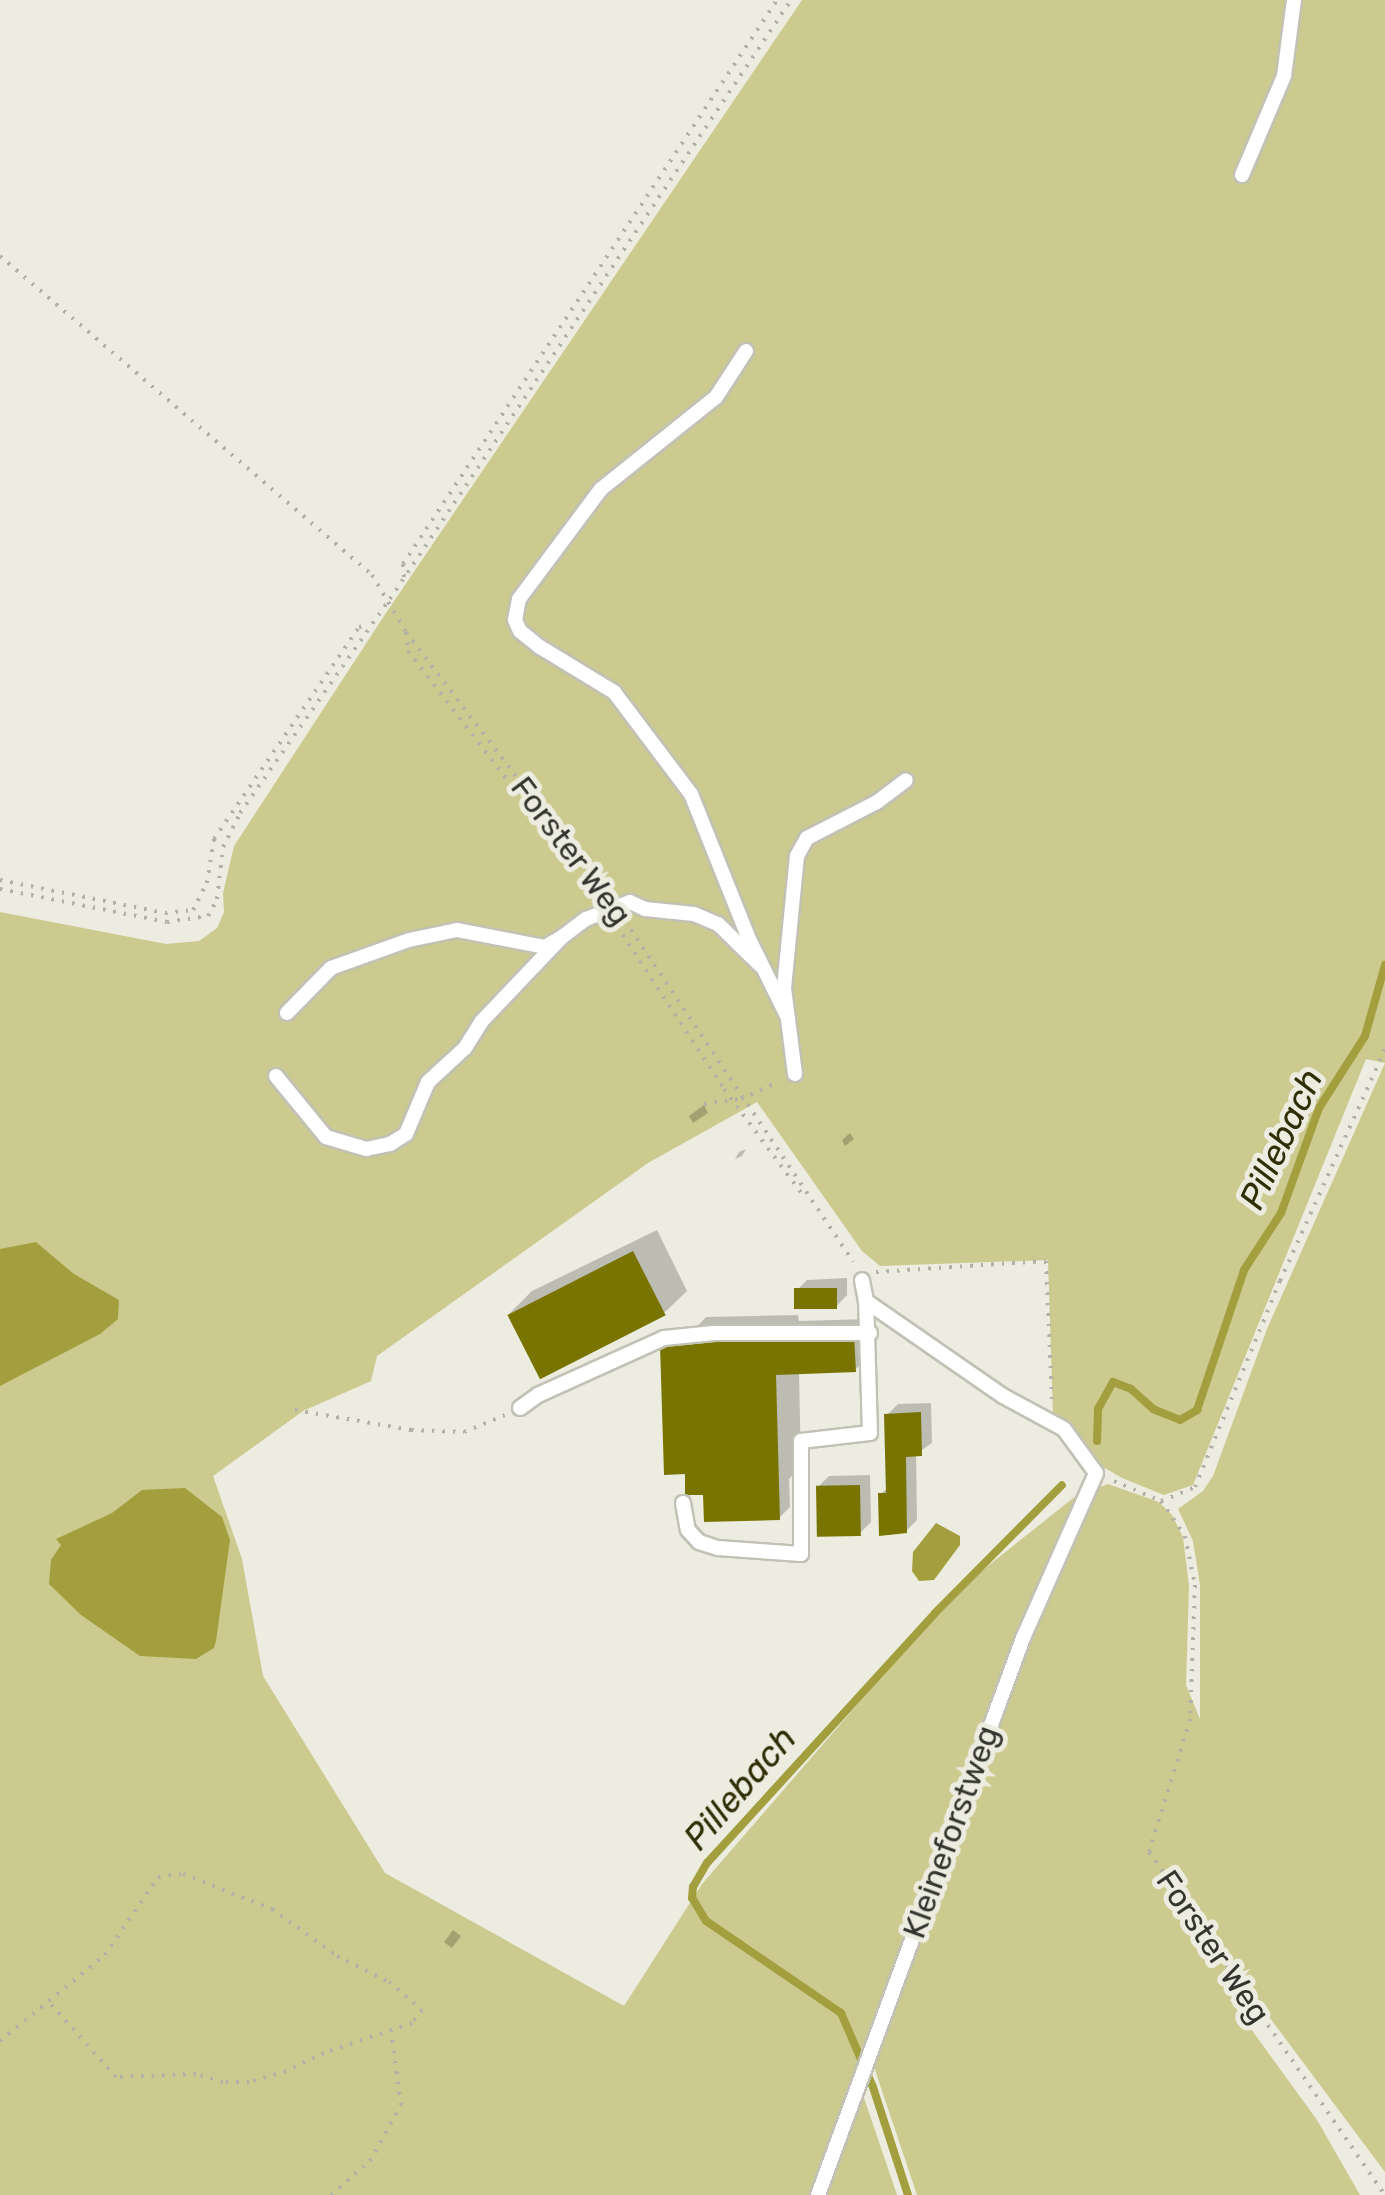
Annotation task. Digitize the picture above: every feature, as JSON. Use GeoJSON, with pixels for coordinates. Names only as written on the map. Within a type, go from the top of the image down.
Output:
{"type":"FeatureCollection","features":[{"type":"Feature","properties":{"kind":"lane"},"geometry":{"type":"LineString","coordinates":[[1242,175],[1284,76],[1294,0]]}},
{"type":"Feature","properties":{"kind":"lane"},"geometry":{"type":"LineString","coordinates":[[746,351],[716,397],[601,488],[519,599],[515,620],[540,648],[614,692],[691,794],[788,1018]]}},
{"type":"Feature","properties":{"kind":"lane"},"geometry":{"type":"LineString","coordinates":[[795,1074],[784,988],[797,856],[807,838],[877,802],[906,780]]}},
{"type":"Feature","properties":{"kind":"lane"},"geometry":{"type":"LineString","coordinates":[[276,1076],[326,1137],[366,1149],[390,1144],[406,1134],[428,1082],[464,1048],[493,1009],[562,937],[586,918],[630,902],[644,909],[694,914],[718,924],[763,967]]}},
{"type":"Feature","properties":{"kind":"lane"},"geometry":{"type":"LineString","coordinates":[[288,1013],[331,968],[408,940],[456,930],[545,947],[562,937]]}},
{"type":"Feature","properties":{"kind":"lane"},"geometry":{"type":"LineString","coordinates":[[683,1503],[688,1530],[700,1542],[718,1548],[801,1554],[801,1442],[870,1434],[870,1333],[861,1276]]}},
{"type":"Feature","properties":{"kind":"lane"},"geometry":{"type":"LineString","coordinates":[[866,1300],[1004,1396],[1064,1428],[1096,1474]]}},
{"type":"Feature","properties":{"kind":"lane"},"geometry":{"type":"LineString","coordinates":[[520,1408],[538,1395],[664,1338],[730,1332],[870,1333]]}},
{"type":"Feature","properties":{"kind":"lane","name":"Kleineforstweg"},"geometry":{"type":"LineString","coordinates":[[818,2195],[1023,1638],[1096,1474]]}},
{"type":"Feature","properties":{"kind":"path"},"geometry":{"type":"LineString","coordinates":[[404,578],[403,564],[777,0]]}},
{"type":"Feature","properties":{"kind":"path"},"geometry":{"type":"LineString","coordinates":[[0,889],[168,922],[208,916],[217,898],[223,847],[240,813],[369,624],[390,600],[791,0]]}},
{"type":"Feature","properties":{"kind":"path","name":"Forster Weg"},"geometry":{"type":"LineString","coordinates":[[0,256],[330,536],[390,600],[406,632],[616,907],[861,1276]]}},
{"type":"Feature","properties":{"kind":"path"},"geometry":{"type":"LineString","coordinates":[[0,880],[165,913],[193,910],[207,883],[214,839],[359,627],[369,624]]}},
{"type":"Feature","properties":{"kind":"path"},"geometry":{"type":"LineString","coordinates":[[1096,1474],[1161,1501],[1195,1487],[1280,1281],[1385,1050]]}},
{"type":"Feature","properties":{"kind":"path"},"geometry":{"type":"LineString","coordinates":[[704,1104],[740,1099],[795,1074]]}},
{"type":"Feature","properties":{"kind":"path"},"geometry":{"type":"LineString","coordinates":[[861,1276],[1046,1261],[1052,1421]]}},
{"type":"Feature","properties":{"kind":"path"},"geometry":{"type":"LineString","coordinates":[[294,1410],[411,1430],[464,1432],[520,1408]]}},
{"type":"Feature","properties":{"kind":"path","name":"Forster Weg"},"geometry":{"type":"LineString","coordinates":[[1161,1501],[1185,1536],[1195,1585],[1190,1719],[1149,1852],[1385,2195]]}},
{"type":"Feature","properties":{"kind":"path"},"geometry":{"type":"LineString","coordinates":[[0,2041],[105,1955],[158,1878],[183,1874],[272,1909],[336,1956],[416,2000],[422,2010],[412,2023],[391,2031],[249,2082],[222,2082],[196,2074],[136,2080],[116,2077],[49,2002]]}},
{"type":"Feature","properties":{"kind":"path"},"geometry":{"type":"LineString","coordinates":[[331,2195],[370,2161],[400,2105],[391,2031]]}},
{"type":"Feature","properties":{"kind":"shaded area"},"geometry":{"type":"Polygon","coordinates":[[[802,0],[1385,0],[1385,1063],[1366,1059],[1193,1485],[1164,1495],[1122,1478],[1098,1464],[1053,1414],[1048,1260],[880,1266],[862,1251],[757,1102],[648,1163],[377,1356],[371,1381],[303,1411],[213,1476],[242,1559],[263,1676],[385,1873],[624,2006],[702,1884],[954,1593],[1077,1495],[967,1762],[812,2195],[0,2195],[0,912],[166,944],[199,941],[217,928],[224,912],[223,893],[234,846],[386,613],[802,0]]]}},
{"type":"Feature","properties":{"kind":"shaded area"},"geometry":{"type":"Polygon","coordinates":[[[1385,1063],[1385,2172],[1246,1986],[1230,2000],[1317,2120],[1360,2195],[917,2195],[874,2067],[954,1839],[1030,1640],[1100,1487],[1108,1484],[1159,1502],[1172,1515],[1183,1537],[1189,1586],[1186,1685],[1200,1719],[1200,1585],[1193,1541],[1178,1509],[1203,1491],[1213,1476],[1267,1329],[1385,1063]]]}},
{"type":"Feature","properties":{"kind":"shaded area"},"geometry":{"type":"Polygon","coordinates":[[[36,1242],[74,1274],[119,1300],[118,1319],[100,1334],[0,1386],[0,1249],[36,1242]]]}},
{"type":"Feature","properties":{"kind":"shaded area"},"geometry":{"type":"Polygon","coordinates":[[[185,1488],[222,1517],[230,1540],[216,1641],[214,1648],[196,1659],[140,1656],[81,1615],[49,1584],[51,1560],[61,1545],[56,1539],[112,1513],[142,1490],[185,1488]]]}},
{"type":"Feature","properties":{"kind":"shaded area"},"geometry":{"type":"Polygon","coordinates":[[[936,1523],[960,1536],[960,1545],[934,1580],[919,1581],[912,1571],[913,1552],[936,1523]]]}},
{"type":"Feature","properties":{"kind":"shaded area"},"geometry":{"type":"Polygon","coordinates":[[[863,2095],[897,2195],[827,2195],[863,2095]]]}},
{"type":"Feature","properties":{"kind":"building"},"geometry":{"type":"Polygon","coordinates":[[[633,1251],[666,1315],[540,1379],[507,1315],[633,1251]]]}},
{"type":"Feature","properties":{"kind":"building"},"geometry":{"type":"Polygon","coordinates":[[[794,1288],[837,1288],[837,1309],[794,1309],[794,1288]]]}},
{"type":"Feature","properties":{"kind":"building"},"geometry":{"type":"Polygon","coordinates":[[[854,1335],[856,1372],[776,1375],[780,1520],[704,1522],[703,1495],[685,1495],[685,1474],[664,1475],[660,1345],[681,1345],[681,1339],[854,1335]]]}},
{"type":"Feature","properties":{"kind":"building"},"geometry":{"type":"Polygon","coordinates":[[[921,1412],[922,1456],[906,1457],[907,1533],[879,1536],[878,1493],[886,1493],[884,1414],[921,1412]]]}},
{"type":"Feature","properties":{"kind":"building"},"geometry":{"type":"Polygon","coordinates":[[[860,1485],[861,1536],[817,1537],[816,1486],[860,1485]]]}},
{"type":"Feature","properties":{"kind":"waterway","name":"Pillebach"},"geometry":{"type":"LineString","coordinates":[[1097,1441],[1098,1409],[1113,1382],[1131,1389],[1153,1409],[1180,1420],[1197,1410],[1244,1270],[1281,1213],[1319,1108],[1365,1036],[1385,965]]}},
{"type":"Feature","properties":{"kind":"waterway","name":"Pillebach"},"geometry":{"type":"LineString","coordinates":[[908,2195],[873,2087],[841,2013],[706,1921],[692,1898],[693,1887],[707,1863],[935,1613],[1062,1485]]}}]}
